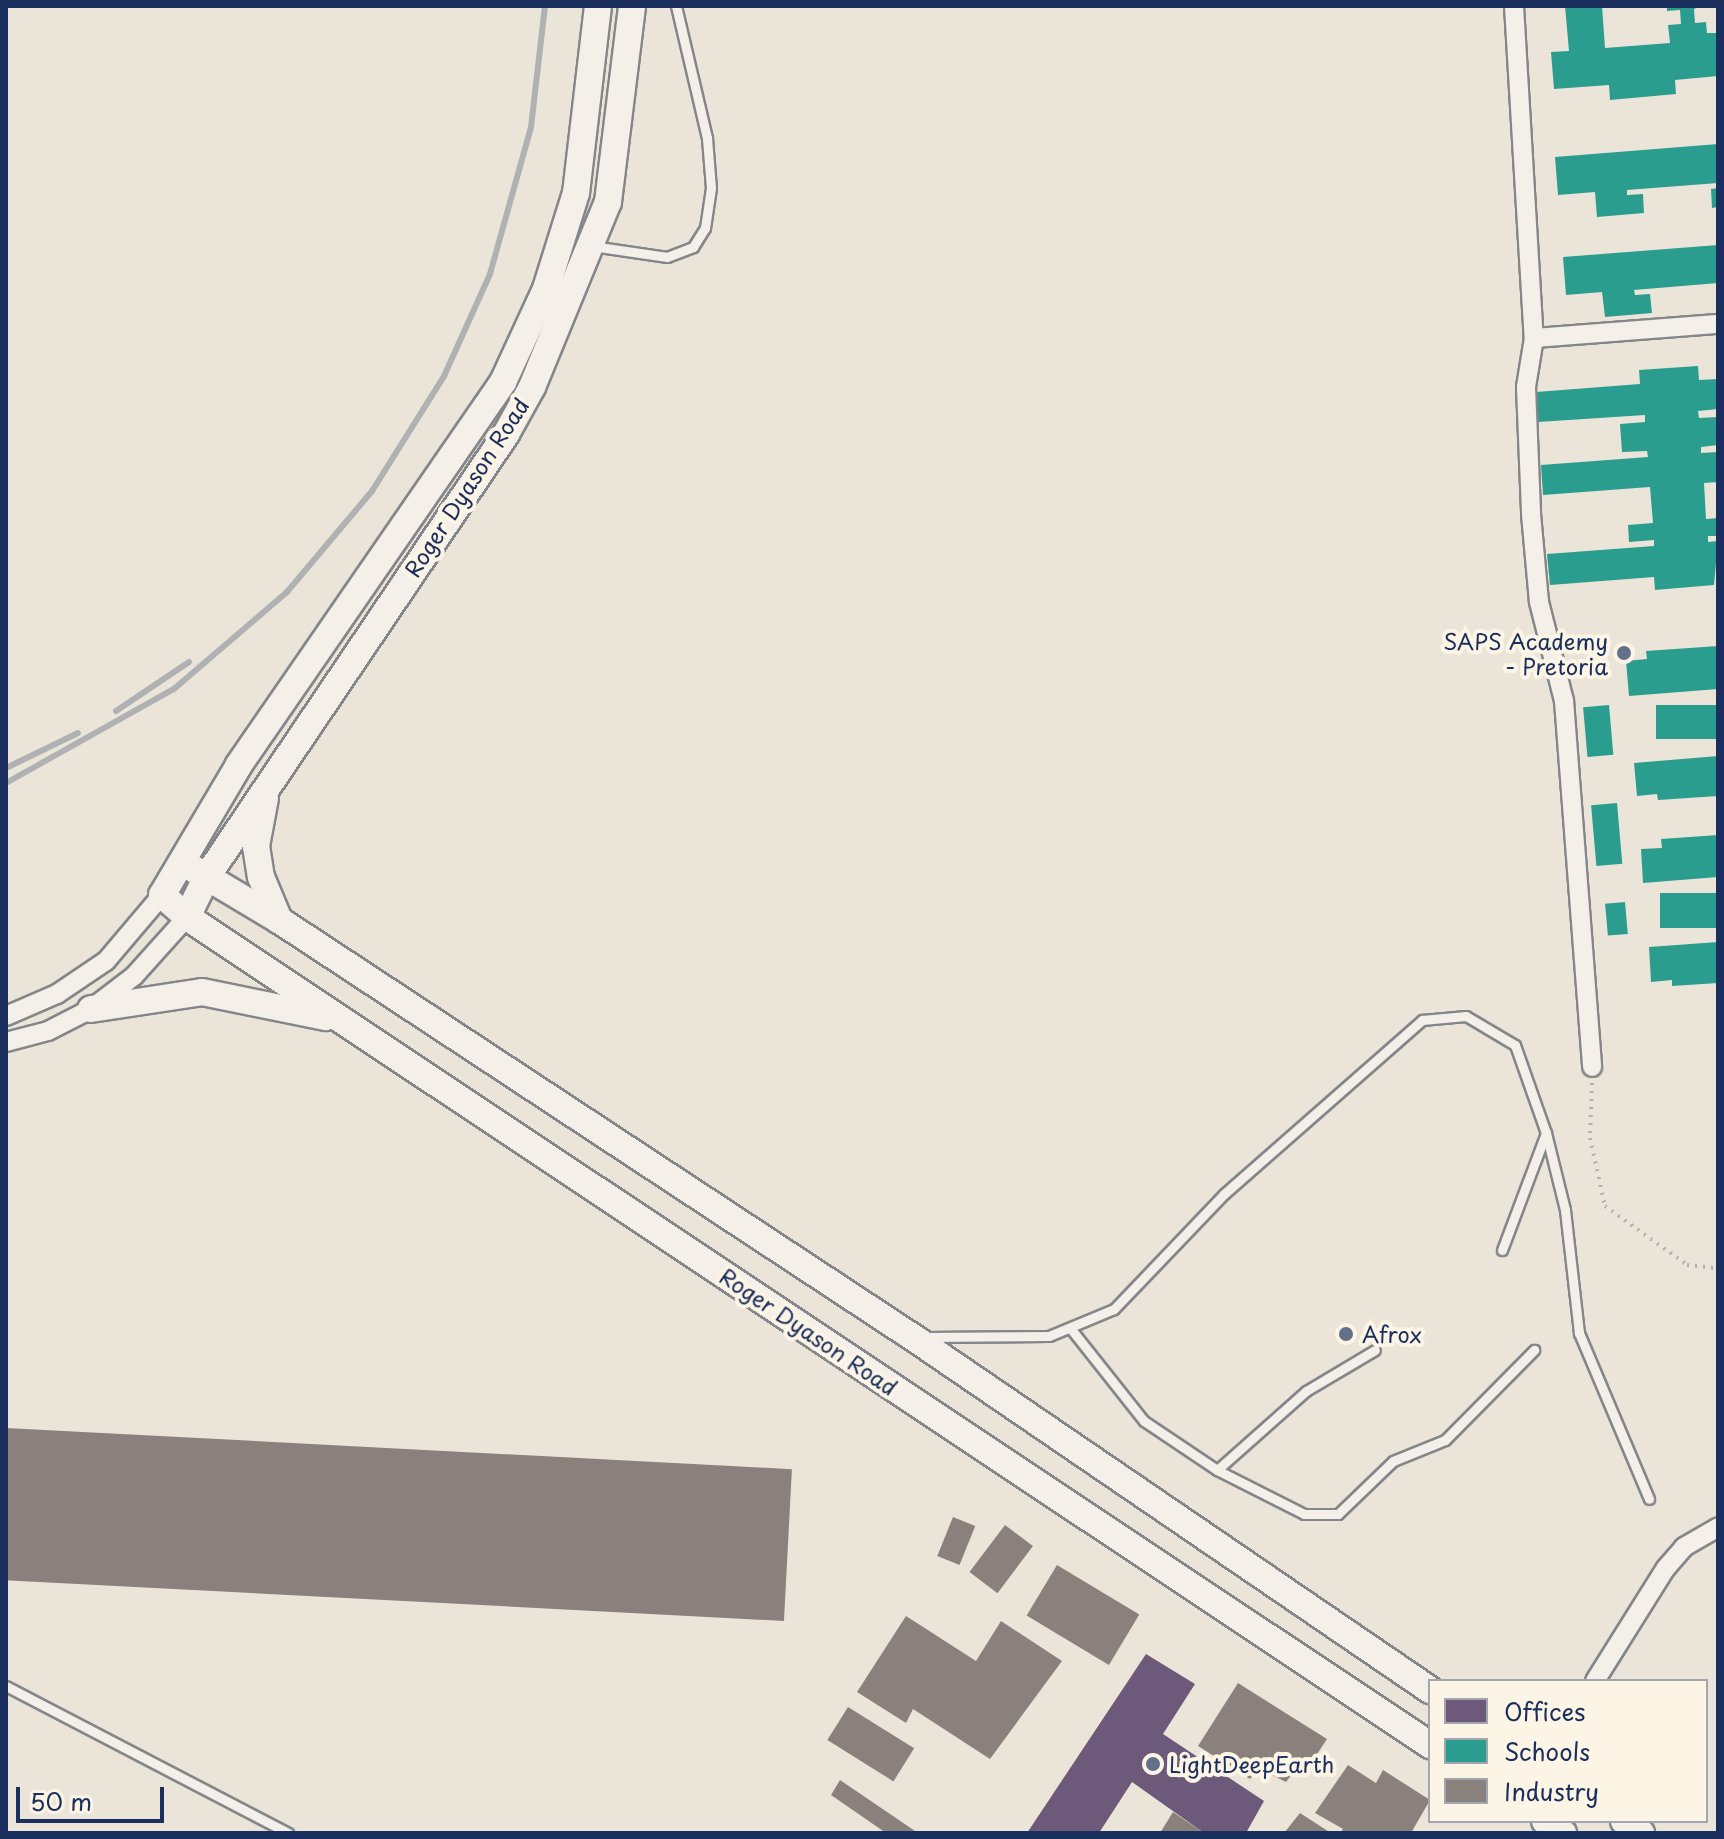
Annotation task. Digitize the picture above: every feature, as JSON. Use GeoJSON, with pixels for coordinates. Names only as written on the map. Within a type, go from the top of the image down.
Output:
{"type":"FeatureCollection","features":[{"type":"Feature","properties":{"kind":"main road","name":"Roger Dyason Road"},"geometry":{"type":"LineString","coordinates":[[598,6],[582,162],[564,236],[503,382],[239,765],[162,895],[187,917],[1428,1744]]}},
{"type":"Feature","properties":{"kind":"main road","name":"Roger Dyason Road"},"geometry":{"type":"LineString","coordinates":[[187,917],[206,878],[506,434],[561,321],[608,202],[632,6]]}},
{"type":"Feature","properties":{"kind":"main road"},"geometry":{"type":"LineString","coordinates":[[564,236],[590,246]]}},
{"type":"Feature","properties":{"kind":"main road"},"geometry":{"type":"LineString","coordinates":[[268,787],[256,846],[261,877],[279,920]]}},
{"type":"Feature","properties":{"kind":"main road"},"geometry":{"type":"LineString","coordinates":[[182,862],[279,920],[914,1338],[1428,1689]]}},
{"type":"Feature","properties":{"kind":"main road"},"geometry":{"type":"LineString","coordinates":[[91,1009],[202,992],[344,1021]]}},
{"type":"Feature","properties":{"kind":"street"},"geometry":{"type":"LineString","coordinates":[[1514,6],[1534,338],[1525,408],[1533,530],[1539,602],[1564,701],[1592,1067]]}},
{"type":"Feature","properties":{"kind":"street"},"geometry":{"type":"LineString","coordinates":[[1534,338],[1718,324]]}},
{"type":"Feature","properties":{"kind":"street"},"geometry":{"type":"LineString","coordinates":[[6,1016],[57,994],[106,961],[162,895]]}},
{"type":"Feature","properties":{"kind":"street"},"geometry":{"type":"LineString","coordinates":[[6,1042],[48,1031],[91,1009],[134,976],[187,917]]}},
{"type":"Feature","properties":{"kind":"street"},"geometry":{"type":"LineString","coordinates":[[1596,1679],[1666,1568],[1684,1547],[1718,1527]]}},
{"type":"Feature","properties":{"kind":"lane"},"geometry":{"type":"LineString","coordinates":[[590,246],[667,257],[693,247],[705,228],[711,188],[707,138],[676,6]]}},
{"type":"Feature","properties":{"kind":"lane"},"geometry":{"type":"LineString","coordinates":[[914,1338],[1049,1336],[1114,1309],[1224,1194],[1422,1020],[1466,1016],[1515,1045],[1546,1133],[1565,1210],[1579,1333],[1649,1499]]}},
{"type":"Feature","properties":{"kind":"lane"},"geometry":{"type":"LineString","coordinates":[[1502,1250],[1546,1133]]}},
{"type":"Feature","properties":{"kind":"lane"},"geometry":{"type":"LineString","coordinates":[[1071,1329],[1144,1421],[1217,1470],[1304,1514],[1338,1514],[1393,1461],[1445,1440],[1534,1350]]}},
{"type":"Feature","properties":{"kind":"lane"},"geometry":{"type":"LineString","coordinates":[[1217,1470],[1306,1391],[1375,1350]]}},
{"type":"Feature","properties":{"kind":"lane"},"geometry":{"type":"LineString","coordinates":[[6,1686],[288,1833]]}},
{"type":"Feature","properties":{"kind":"path"},"geometry":{"type":"LineString","coordinates":[[1592,1067],[1590,1138],[1605,1206],[1687,1265],[1718,1268]]}},
{"type":"Feature","properties":{"kind":"building: Offices"},"geometry":{"type":"Polygon","coordinates":[[[1146,1654],[1195,1684],[1163,1734],[1264,1801],[1246,1833],[1204,1833],[1132,1782],[1099,1833],[1027,1833],[1146,1654]]]}},
{"type":"Feature","properties":{"kind":"building: Schools"},"geometry":{"type":"Polygon","coordinates":[[[1565,6],[1602,6],[1605,48],[1670,43],[1668,25],[1681,24],[1680,10],[1667,11],[1667,6],[1701,6],[1694,9],[1695,23],[1706,22],[1707,33],[1718,33],[1718,76],[1675,80],[1676,94],[1610,100],[1609,85],[1554,89],[1551,52],[1569,51],[1565,6]]]}},
{"type":"Feature","properties":{"kind":"building: Schools"},"geometry":{"type":"Polygon","coordinates":[[[1718,144],[1718,183],[1627,190],[1627,195],[1643,194],[1644,213],[1597,217],[1595,192],[1558,195],[1555,157],[1718,144]]]}},
{"type":"Feature","properties":{"kind":"building: Schools"},"geometry":{"type":"Polygon","coordinates":[[[1718,188],[1718,207],[1712,208],[1711,189],[1718,188]]]}},
{"type":"Feature","properties":{"kind":"building: Schools"},"geometry":{"type":"Polygon","coordinates":[[[1718,245],[1718,283],[1634,290],[1635,295],[1650,294],[1652,313],[1605,317],[1602,292],[1566,295],[1563,257],[1718,245]]]}},
{"type":"Feature","properties":{"kind":"building: Schools"},"geometry":{"type":"Polygon","coordinates":[[[1698,366],[1699,380],[1718,379],[1718,409],[1698,411],[1699,418],[1718,417],[1718,445],[1701,447],[1701,453],[1718,452],[1718,482],[1704,483],[1706,519],[1718,518],[1718,536],[1708,536],[1708,542],[1718,541],[1714,585],[1655,590],[1654,577],[1550,585],[1547,554],[1654,546],[1654,540],[1629,542],[1628,525],[1653,523],[1650,487],[1543,495],[1541,465],[1648,457],[1647,451],[1622,452],[1620,424],[1645,422],[1645,415],[1538,422],[1536,392],[1640,384],[1639,370],[1698,366]]]}},
{"type":"Feature","properties":{"kind":"building: Schools"},"geometry":{"type":"Polygon","coordinates":[[[1718,646],[1718,689],[1629,696],[1626,661],[1647,659],[1646,651],[1718,646]]]}},
{"type":"Feature","properties":{"kind":"building: Schools"},"geometry":{"type":"Polygon","coordinates":[[[1609,705],[1613,755],[1587,757],[1583,707],[1609,705]]]}},
{"type":"Feature","properties":{"kind":"building: Schools"},"geometry":{"type":"Polygon","coordinates":[[[1656,705],[1718,705],[1718,739],[1656,739],[1656,705]]]}},
{"type":"Feature","properties":{"kind":"building: Schools"},"geometry":{"type":"Polygon","coordinates":[[[1718,756],[1718,796],[1658,800],[1657,794],[1637,796],[1634,763],[1718,756]]]}},
{"type":"Feature","properties":{"kind":"building: Schools"},"geometry":{"type":"Polygon","coordinates":[[[1617,803],[1622,864],[1596,866],[1591,805],[1617,803]]]}},
{"type":"Feature","properties":{"kind":"building: Schools"},"geometry":{"type":"Polygon","coordinates":[[[1718,835],[1718,877],[1643,883],[1641,849],[1662,848],[1661,839],[1718,835]]]}},
{"type":"Feature","properties":{"kind":"building: Schools"},"geometry":{"type":"Polygon","coordinates":[[[1660,893],[1718,893],[1718,928],[1660,928],[1660,893]]]}},
{"type":"Feature","properties":{"kind":"building: Schools"},"geometry":{"type":"Polygon","coordinates":[[[1625,902],[1628,934],[1608,936],[1605,904],[1625,902]]]}},
{"type":"Feature","properties":{"kind":"building: Schools"},"geometry":{"type":"Polygon","coordinates":[[[1718,942],[1718,983],[1672,986],[1672,980],[1651,982],[1649,947],[1718,942]]]}},
{"type":"Feature","properties":{"kind":"building: Industry"},"geometry":{"type":"Polygon","coordinates":[[[6,1428],[792,1469],[784,1621],[6,1580],[6,1428]]]}},
{"type":"Feature","properties":{"kind":"building: Industry"},"geometry":{"type":"Polygon","coordinates":[[[953,1517],[975,1526],[960,1565],[937,1556],[953,1517]]]}},
{"type":"Feature","properties":{"kind":"building: Industry"},"geometry":{"type":"Polygon","coordinates":[[[1005,1525],[1033,1546],[997,1593],[969,1572],[1005,1525]]]}},
{"type":"Feature","properties":{"kind":"building: Industry"},"geometry":{"type":"Polygon","coordinates":[[[1057,1565],[1139,1614],[1109,1665],[1027,1616],[1057,1565]]]}},
{"type":"Feature","properties":{"kind":"building: Industry"},"geometry":{"type":"Polygon","coordinates":[[[906,1616],[976,1661],[1001,1621],[1062,1661],[990,1759],[913,1709],[906,1723],[857,1692],[906,1616]]]}},
{"type":"Feature","properties":{"kind":"building: Industry"},"geometry":{"type":"Polygon","coordinates":[[[1238,1683],[1327,1739],[1304,1774],[1296,1769],[1286,1782],[1258,1768],[1250,1779],[1198,1746],[1238,1683]]]}},
{"type":"Feature","properties":{"kind":"building: Industry"},"geometry":{"type":"Polygon","coordinates":[[[848,1707],[914,1748],[893,1781],[827,1740],[848,1707]]]}},
{"type":"Feature","properties":{"kind":"building: Industry"},"geometry":{"type":"Polygon","coordinates":[[[1348,1765],[1376,1783],[1383,1770],[1428,1799],[1411,1833],[1340,1833],[1343,1829],[1315,1813],[1348,1765]]]}},
{"type":"Feature","properties":{"kind":"building: Industry"},"geometry":{"type":"Polygon","coordinates":[[[840,1780],[918,1833],[886,1833],[831,1795],[840,1780]]]}},
{"type":"Feature","properties":{"kind":"building: Industry"},"geometry":{"type":"Polygon","coordinates":[[[1173,1812],[1204,1833],[1160,1833],[1173,1812]]]}},
{"type":"Feature","properties":{"kind":"building: Industry"},"geometry":{"type":"Polygon","coordinates":[[[1300,1813],[1331,1833],[1284,1833],[1300,1813]]]}},
{"type":"Feature","properties":{"kind":"railway"},"geometry":{"type":"LineString","coordinates":[[6,783],[175,688],[287,592],[372,491],[444,376],[490,274],[531,127],[545,6]]}},
{"type":"Feature","properties":{"kind":"railway"},"geometry":{"type":"LineString","coordinates":[[116,711],[189,662]]}},
{"type":"Feature","properties":{"kind":"railway"},"geometry":{"type":"LineString","coordinates":[[6,768],[78,733]]}},
{"type":"Feature","properties":{"kind":"place","name":"SAPS Academy - Pretoria"},"geometry":{"type":"Point","coordinates":[1624,653]}},
{"type":"Feature","properties":{"kind":"place","name":"Afrox"},"geometry":{"type":"Point","coordinates":[1346,1334]}},
{"type":"Feature","properties":{"kind":"place","name":"LightDeepEarth"},"geometry":{"type":"Point","coordinates":[1153,1764]}}]}
